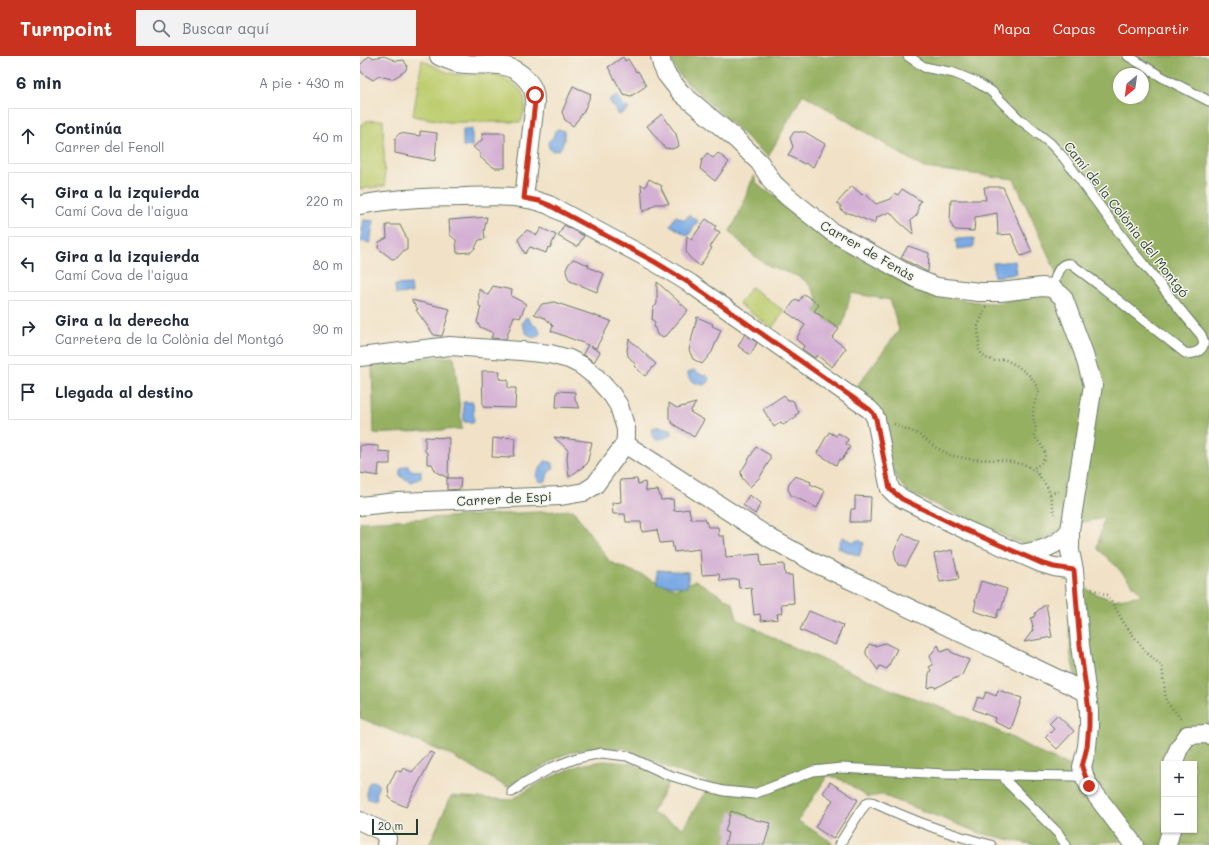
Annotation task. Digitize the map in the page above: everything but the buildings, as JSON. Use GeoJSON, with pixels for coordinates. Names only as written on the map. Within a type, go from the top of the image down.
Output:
{"type":"FeatureCollection","features":[{"type":"Feature","properties":{"kind":"street"},"geometry":{"type":"LineString","coordinates":[[440,56],[457,63],[497,64],[507,66],[524,76],[534,89],[535,102],[524,198]]}},
{"type":"Feature","properties":{"kind":"street","name":"Carrer de Fenàs"},"geometry":{"type":"LineString","coordinates":[[660,56],[666,74],[681,93],[736,139],[760,163],[774,183],[788,197],[832,232],[915,278],[951,289],[992,292],[1052,288]]}},
{"type":"Feature","properties":{"kind":"street"},"geometry":{"type":"LineString","coordinates":[[360,205],[394,200],[438,197],[524,198],[549,205],[655,262],[691,284],[869,409],[876,419],[890,489],[902,499],[968,531],[1041,563],[1054,567],[1074,570]]}},
{"type":"Feature","properties":{"kind":"street"},"geometry":{"type":"LineString","coordinates":[[1052,288],[1063,297],[1066,304],[1083,351],[1093,385],[1067,533],[1074,570],[1080,645],[1087,693],[1089,726],[1087,747],[1082,767],[1085,778],[1100,801],[1134,845]]}},
{"type":"Feature","properties":{"kind":"street"},"geometry":{"type":"LineString","coordinates":[[360,357],[450,346],[521,351],[560,356],[581,365],[603,384],[619,406],[624,419],[626,436],[625,444],[770,538],[815,564],[1087,693]]}},
{"type":"Feature","properties":{"kind":"street","name":"Carrer de Espi"},"geometry":{"type":"LineString","coordinates":[[360,506],[398,502],[493,499],[574,494],[589,490],[595,485],[625,444]]}},
{"type":"Feature","properties":{"kind":"street"},"geometry":{"type":"LineString","coordinates":[[1020,554],[1041,550],[1058,542],[1067,533]]}},
{"type":"Feature","properties":{"kind":"street"},"geometry":{"type":"LineString","coordinates":[[1173,761],[1179,748],[1188,735],[1208,732]]}},
{"type":"Feature","properties":{"kind":"street"},"geometry":{"type":"LineString","coordinates":[[360,821],[382,830],[387,838],[386,845]]}},
{"type":"Feature","properties":{"kind":"street"},"geometry":{"type":"LineString","coordinates":[[1167,845],[1170,833]]}},
{"type":"Feature","properties":{"kind":"lane","name":"Camí de la Colònia del Montgó"},"geometry":{"type":"LineString","coordinates":[[908,56],[924,67],[954,73],[976,82],[991,91],[1018,118],[1050,143],[1064,158],[1136,255],[1203,337],[1204,343],[1196,353],[1185,353],[1071,264],[1063,264],[1052,288]]}},
{"type":"Feature","properties":{"kind":"lane"},"geometry":{"type":"LineString","coordinates":[[1128,56],[1162,77],[1209,101]]}},
{"type":"Feature","properties":{"kind":"lane"},"geometry":{"type":"LineString","coordinates":[[512,792],[524,783],[551,768],[577,758],[602,753],[627,756],[666,774],[701,785],[724,791],[754,794],[813,771],[841,768],[894,772],[1006,776],[1029,774],[1075,776],[1085,778]]}},
{"type":"Feature","properties":{"kind":"lane"},"geometry":{"type":"LineString","coordinates":[[1006,776],[1005,779],[1007,782],[1058,833],[1066,845]]}},
{"type":"Feature","properties":{"kind":"lane"},"geometry":{"type":"LineString","coordinates":[[840,845],[861,810],[868,802],[872,802],[966,842],[991,845]]}},
{"type":"Feature","properties":{"kind":"path"},"geometry":{"type":"LineString","coordinates":[[992,292],[978,326],[979,351],[986,358],[994,361],[1004,359],[1016,365],[1030,376],[1039,392],[1034,402],[1033,415],[1037,429],[1034,436],[1044,449],[1046,455],[1044,461],[1032,469]]}},
{"type":"Feature","properties":{"kind":"path"},"geometry":{"type":"LineString","coordinates":[[876,419],[918,434],[950,455],[968,459],[1001,460],[1026,465],[1037,473],[1048,488],[1059,526],[1067,533]]}},
{"type":"Feature","properties":{"kind":"path"},"geometry":{"type":"LineString","coordinates":[[1074,570],[1089,587],[1108,595],[1125,625],[1147,653],[1162,666],[1166,701],[1182,720]]}},
{"type":"Feature","properties":{"kind":"green space"},"geometry":{"type":"Polygon","coordinates":[[[670,56],[1209,56],[1209,845],[1144,845],[1139,839],[1076,845],[1034,845],[980,833],[882,795],[868,797],[844,781],[828,775],[798,821],[832,842],[831,845],[429,845],[451,796],[511,800],[544,780],[580,765],[604,761],[630,763],[670,780],[652,813],[683,828],[705,792],[707,781],[671,769],[624,748],[597,748],[580,750],[560,756],[507,787],[448,754],[360,718],[360,522],[573,510],[610,562],[676,589],[695,580],[733,603],[737,619],[786,644],[892,690],[948,710],[1009,736],[1042,754],[1071,766],[1080,744],[1084,709],[1071,658],[1069,588],[1074,582],[1096,594],[1113,600],[1142,595],[1117,567],[1097,548],[1104,518],[1064,526],[1055,535],[1029,547],[912,494],[903,487],[896,476],[854,390],[899,330],[890,300],[851,293],[843,324],[839,329],[814,311],[819,304],[810,285],[798,276],[775,268],[761,261],[730,231],[738,216],[754,175],[756,183],[764,190],[777,196],[812,230],[844,250],[913,287],[958,299],[995,303],[1064,290],[1014,179],[924,168],[803,94],[768,157],[681,77],[674,67],[670,56]]]}},
{"type":"Feature","properties":{"kind":"green space"},"geometry":{"type":"Polygon","coordinates":[[[422,60],[442,70],[455,74],[493,74],[508,80],[523,94],[525,108],[521,122],[448,122],[413,116],[422,60]]]}},
{"type":"Feature","properties":{"kind":"green space"},"geometry":{"type":"Polygon","coordinates":[[[383,120],[385,186],[360,189],[360,125],[367,121],[383,120]]]}},
{"type":"Feature","properties":{"kind":"green space"},"geometry":{"type":"Polygon","coordinates":[[[751,287],[784,311],[772,328],[739,304],[751,287]]]}},
{"type":"Feature","properties":{"kind":"green space"},"geometry":{"type":"Polygon","coordinates":[[[430,357],[454,357],[462,429],[374,434],[372,366],[430,357]]]}},
{"type":"Feature","properties":{"kind":"water"},"geometry":{"type":"Polygon","coordinates":[[[617,95],[625,108],[627,107],[629,109],[619,115],[609,100],[617,95]]]}},
{"type":"Feature","properties":{"kind":"water"},"geometry":{"type":"Polygon","coordinates":[[[463,129],[472,129],[472,147],[463,146],[463,129]]]}},
{"type":"Feature","properties":{"kind":"water"},"geometry":{"type":"Polygon","coordinates":[[[558,129],[564,131],[564,141],[559,150],[553,151],[549,148],[548,142],[558,129]]]}},
{"type":"Feature","properties":{"kind":"water"},"geometry":{"type":"Polygon","coordinates":[[[689,215],[698,221],[688,236],[670,225],[676,216],[685,220],[689,215]]]}},
{"type":"Feature","properties":{"kind":"water"},"geometry":{"type":"Polygon","coordinates":[[[364,220],[374,221],[370,243],[360,241],[364,220]]]}},
{"type":"Feature","properties":{"kind":"water"},"geometry":{"type":"Polygon","coordinates":[[[974,238],[974,247],[957,249],[956,239],[974,238]]]}},
{"type":"Feature","properties":{"kind":"water"},"geometry":{"type":"Polygon","coordinates":[[[1015,261],[1017,274],[994,277],[993,263],[1015,261]]]}},
{"type":"Feature","properties":{"kind":"water"},"geometry":{"type":"Polygon","coordinates":[[[411,284],[412,293],[396,294],[395,285],[411,284]]]}},
{"type":"Feature","properties":{"kind":"water"},"geometry":{"type":"Polygon","coordinates":[[[526,317],[532,324],[539,328],[540,333],[538,336],[533,338],[526,333],[522,323],[526,317]]]}},
{"type":"Feature","properties":{"kind":"water"},"geometry":{"type":"Polygon","coordinates":[[[694,370],[700,374],[706,375],[709,378],[709,382],[703,385],[695,383],[691,380],[688,373],[694,370]]]}},
{"type":"Feature","properties":{"kind":"water"},"geometry":{"type":"Polygon","coordinates":[[[463,402],[473,402],[474,422],[464,422],[463,402]]]}},
{"type":"Feature","properties":{"kind":"water"},"geometry":{"type":"Polygon","coordinates":[[[657,426],[663,429],[671,429],[672,434],[662,439],[653,437],[651,433],[652,429],[657,426]]]}},
{"type":"Feature","properties":{"kind":"water"},"geometry":{"type":"Polygon","coordinates":[[[545,461],[551,462],[554,468],[548,473],[546,481],[542,482],[538,480],[536,475],[545,461]]]}},
{"type":"Feature","properties":{"kind":"water"},"geometry":{"type":"Polygon","coordinates":[[[406,466],[413,471],[421,471],[421,478],[411,482],[401,477],[400,470],[402,467],[406,466]]]}},
{"type":"Feature","properties":{"kind":"water"},"geometry":{"type":"Polygon","coordinates":[[[842,537],[854,542],[858,540],[864,543],[859,556],[838,548],[842,537]]]}},
{"type":"Feature","properties":{"kind":"water"},"geometry":{"type":"Polygon","coordinates":[[[657,570],[689,572],[687,587],[657,584],[657,570]]]}},
{"type":"Feature","properties":{"kind":"water"},"geometry":{"type":"Polygon","coordinates":[[[374,781],[378,783],[378,788],[376,792],[377,797],[374,801],[368,799],[367,793],[370,782],[374,781]]]}},
{"type":"Feature","properties":{"kind":"route"},"geometry":{"type":"LineString","coordinates":[[535,95],[524,198],[549,205],[655,262],[691,284],[869,409],[876,419],[884,466],[890,489],[902,499],[968,531],[1041,563],[1054,567],[1074,570],[1080,645],[1089,710],[1087,747],[1082,767],[1089,786]]}}]}
